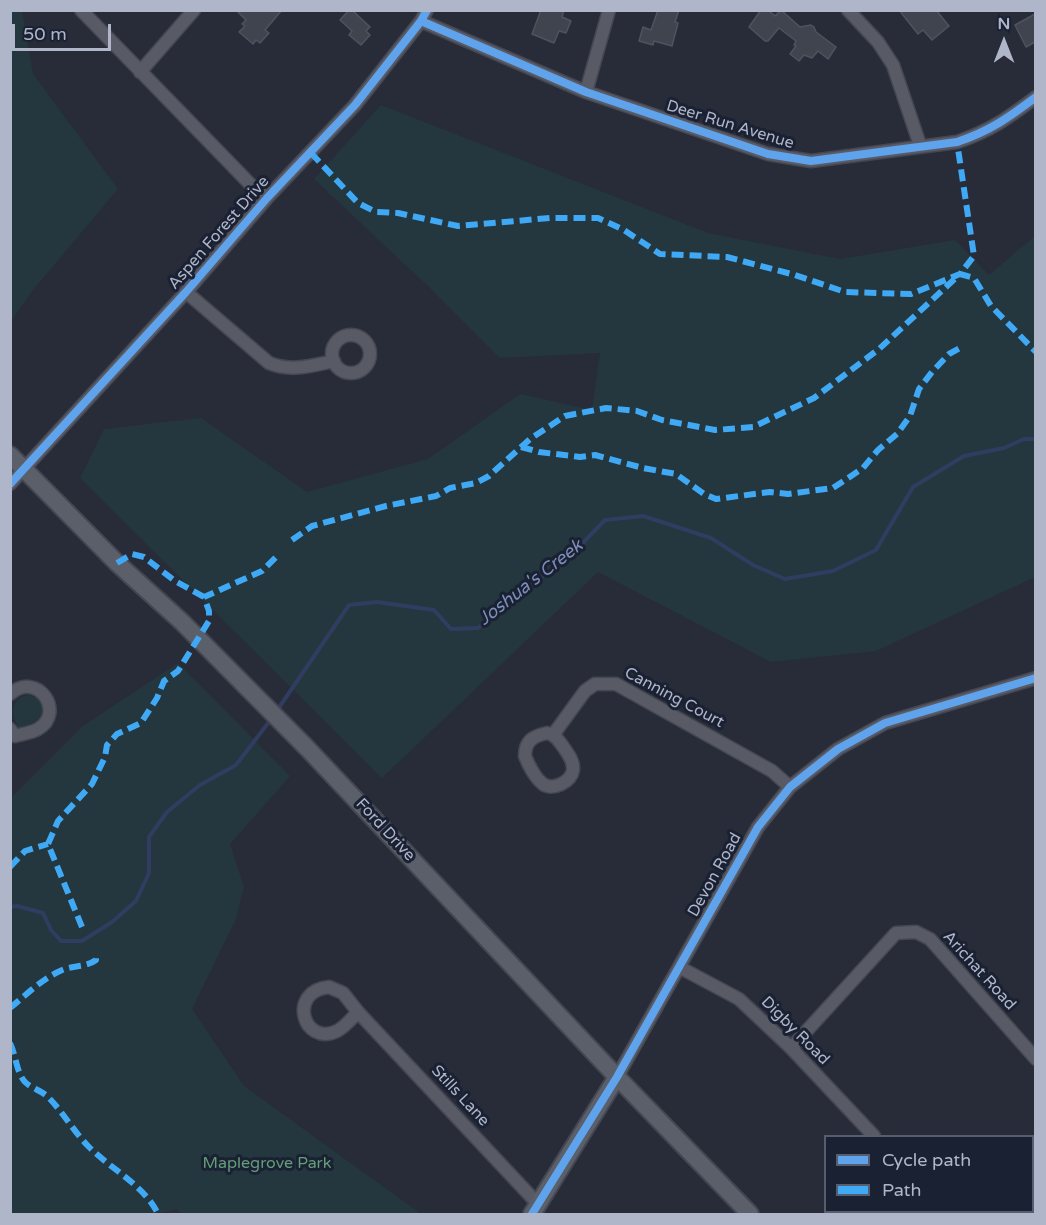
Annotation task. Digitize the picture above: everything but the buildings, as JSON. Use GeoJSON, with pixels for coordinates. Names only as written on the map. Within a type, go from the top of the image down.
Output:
{"type":"FeatureCollection","features":[{"type":"Feature","properties":{"kind":"main road","name":"Ford Drive"},"geometry":{"type":"LineString","coordinates":[[10,455],[117,563],[182,622],[308,748],[750,1215]]}},
{"type":"Feature","properties":{"kind":"main road","name":"Devon Road"},"geometry":{"type":"LineString","coordinates":[[535,1209],[617,1077]]}},
{"type":"Feature","properties":{"kind":"street"},"geometry":{"type":"LineString","coordinates":[[81,10],[267,198]]}},
{"type":"Feature","properties":{"kind":"street"},"geometry":{"type":"LineString","coordinates":[[140,72],[194,10]]}},
{"type":"Feature","properties":{"kind":"street"},"geometry":{"type":"LineString","coordinates":[[586,92],[609,10]]}},
{"type":"Feature","properties":{"kind":"street"},"geometry":{"type":"LineString","coordinates":[[848,10],[878,42],[893,65],[920,145]]}},
{"type":"Feature","properties":{"kind":"street","name":"Deer Run Avenue"},"geometry":{"type":"LineString","coordinates":[[424,16],[586,92],[768,154],[794,159],[811,161],[957,142],[1001,123],[1035,97]]}},
{"type":"Feature","properties":{"kind":"street","name":"Aspen Forest Drive"},"geometry":{"type":"LineString","coordinates":[[10,484],[186,292],[267,198],[355,105],[424,16]]}},
{"type":"Feature","properties":{"kind":"street"},"geometry":{"type":"LineString","coordinates":[[186,292],[269,363],[281,368],[296,369],[334,361]]}},
{"type":"Feature","properties":{"kind":"street","name":"Devon Road"},"geometry":{"type":"LineString","coordinates":[[617,1077],[758,826],[790,787],[838,748],[885,723],[1035,678]]}},
{"type":"Feature","properties":{"kind":"street","name":"Canning Court"},"geometry":{"type":"LineString","coordinates":[[553,735],[585,691],[595,684],[616,684],[631,690],[772,771],[790,787]]}},
{"type":"Feature","properties":{"kind":"street"},"geometry":{"type":"LineString","coordinates":[[10,694],[18,688],[33,687],[45,695],[50,709],[48,717],[39,728],[12,736]]}},
{"type":"Feature","properties":{"kind":"street"},"geometry":{"type":"LineString","coordinates":[[542,734],[553,735],[570,757],[573,771],[565,782],[547,786],[537,779],[526,760],[525,749],[532,738],[542,734]]}},
{"type":"Feature","properties":{"kind":"street","name":"Arichat Road"},"geometry":{"type":"LineString","coordinates":[[791,1048],[896,933],[916,932],[930,939],[1035,1059]]}},
{"type":"Feature","properties":{"kind":"street","name":"Digby Road"},"geometry":{"type":"LineString","coordinates":[[679,967],[739,999],[791,1048],[872,1135]]}},
{"type":"Feature","properties":{"kind":"street","name":"Stills Lane"},"geometry":{"type":"LineString","coordinates":[[358,1011],[342,1028],[329,1034],[321,1034],[308,1026],[303,1011],[309,996],[314,991],[329,987],[343,993],[535,1209]]}},
{"type":"Feature","properties":{"kind":"green space"},"geometry":{"type":"Polygon","coordinates":[[[10,11],[22,11],[33,74],[118,189],[33,290],[11,321],[10,11]]]}},
{"type":"Feature","properties":{"kind":"green space"},"geometry":{"type":"Polygon","coordinates":[[[381,105],[708,233],[840,259],[955,240],[989,275],[1035,236],[1035,577],[876,651],[771,662],[598,572],[382,778],[80,478],[104,429],[201,418],[307,492],[428,459],[520,394],[592,410],[600,353],[500,358],[432,290],[314,179],[381,105]]]}},
{"type":"Feature","properties":{"kind":"green space","name":"Maplegrove Park"},"geometry":{"type":"Polygon","coordinates":[[[178,663],[290,776],[230,844],[244,887],[236,919],[192,1009],[244,1086],[421,1214],[182,1214],[177,1209],[155,1214],[19,1214],[11,1212],[11,798],[83,726],[178,663]]]}},
{"type":"Feature","properties":{"kind":"green space"},"geometry":{"type":"Polygon","coordinates":[[[28,695],[37,698],[43,710],[42,714],[35,721],[19,728],[14,718],[13,708],[18,700],[28,695]]]}},
{"type":"Feature","properties":{"kind":"waterway","name":"Joshua's Creek"},"geometry":{"type":"LineString","coordinates":[[276,712],[349,605],[377,602],[434,610],[451,629],[478,628],[573,553],[605,520],[643,516],[711,538],[753,565],[785,579],[833,571],[876,550],[913,487],[964,456],[1004,448],[1024,439],[1036,439]]}},
{"type":"Feature","properties":{"kind":"waterway","name":"Joshua's Creek"},"geometry":{"type":"LineString","coordinates":[[10,907],[17,906],[43,913],[51,930],[61,941],[82,941],[112,922],[136,901],[149,873],[149,837],[167,812],[200,785],[236,765],[272,718]]}},
{"type":"Feature","properties":{"kind":"marked path"},"geometry":{"type":"LineString","coordinates":[[311,153],[358,203],[376,212],[398,213],[458,226],[550,218],[598,218],[624,230],[660,254],[727,257],[795,275],[845,292],[911,294],[960,274],[974,256],[957,142]]}},
{"type":"Feature","properties":{"kind":"marked path"},"geometry":{"type":"LineString","coordinates":[[292,540],[312,526],[386,506],[436,496],[450,488],[476,483],[489,476],[530,439],[565,416],[606,408],[637,411],[662,420],[715,430],[753,427],[814,398],[879,349],[960,274],[974,278],[991,306],[1036,352]]}},
{"type":"Feature","properties":{"kind":"marked path"},"geometry":{"type":"LineString","coordinates":[[521,447],[539,452],[580,457],[595,455],[676,474],[704,494],[716,499],[770,492],[788,494],[833,488],[863,468],[878,450],[897,434],[910,416],[919,389],[949,354],[960,348]]}},
{"type":"Feature","properties":{"kind":"marked path"},"geometry":{"type":"LineString","coordinates":[[117,563],[132,554],[144,557],[175,581],[204,597]]}},
{"type":"Feature","properties":{"kind":"marked path"},"geometry":{"type":"LineString","coordinates":[[82,927],[48,844],[58,821],[92,784],[105,757],[107,745],[117,734],[141,723],[157,698],[164,681],[178,671],[209,621],[209,611],[204,597],[262,571],[278,555]]}},
{"type":"Feature","properties":{"kind":"marked path"},"geometry":{"type":"LineString","coordinates":[[10,867],[25,851],[48,844]]}},
{"type":"Feature","properties":{"kind":"marked path"},"geometry":{"type":"LineString","coordinates":[[10,1008],[53,974],[92,963],[96,960],[96,955]]}},
{"type":"Feature","properties":{"kind":"marked path"},"geometry":{"type":"LineString","coordinates":[[10,1043],[25,1082],[48,1097],[89,1147],[136,1186],[158,1214]]}},
{"type":"Feature","properties":{"kind":"cycle path"},"geometry":{"type":"LineString","coordinates":[[10,484],[186,292],[267,198],[355,105],[421,21],[427,10]]}},
{"type":"Feature","properties":{"kind":"cycle path"},"geometry":{"type":"LineString","coordinates":[[421,21],[586,92],[768,154],[811,161],[957,142],[998,123],[1036,97]]}},
{"type":"Feature","properties":{"kind":"cycle path"},"geometry":{"type":"LineString","coordinates":[[532,1214],[617,1077],[758,827],[790,787],[838,749],[885,723],[1036,678]]}}]}
